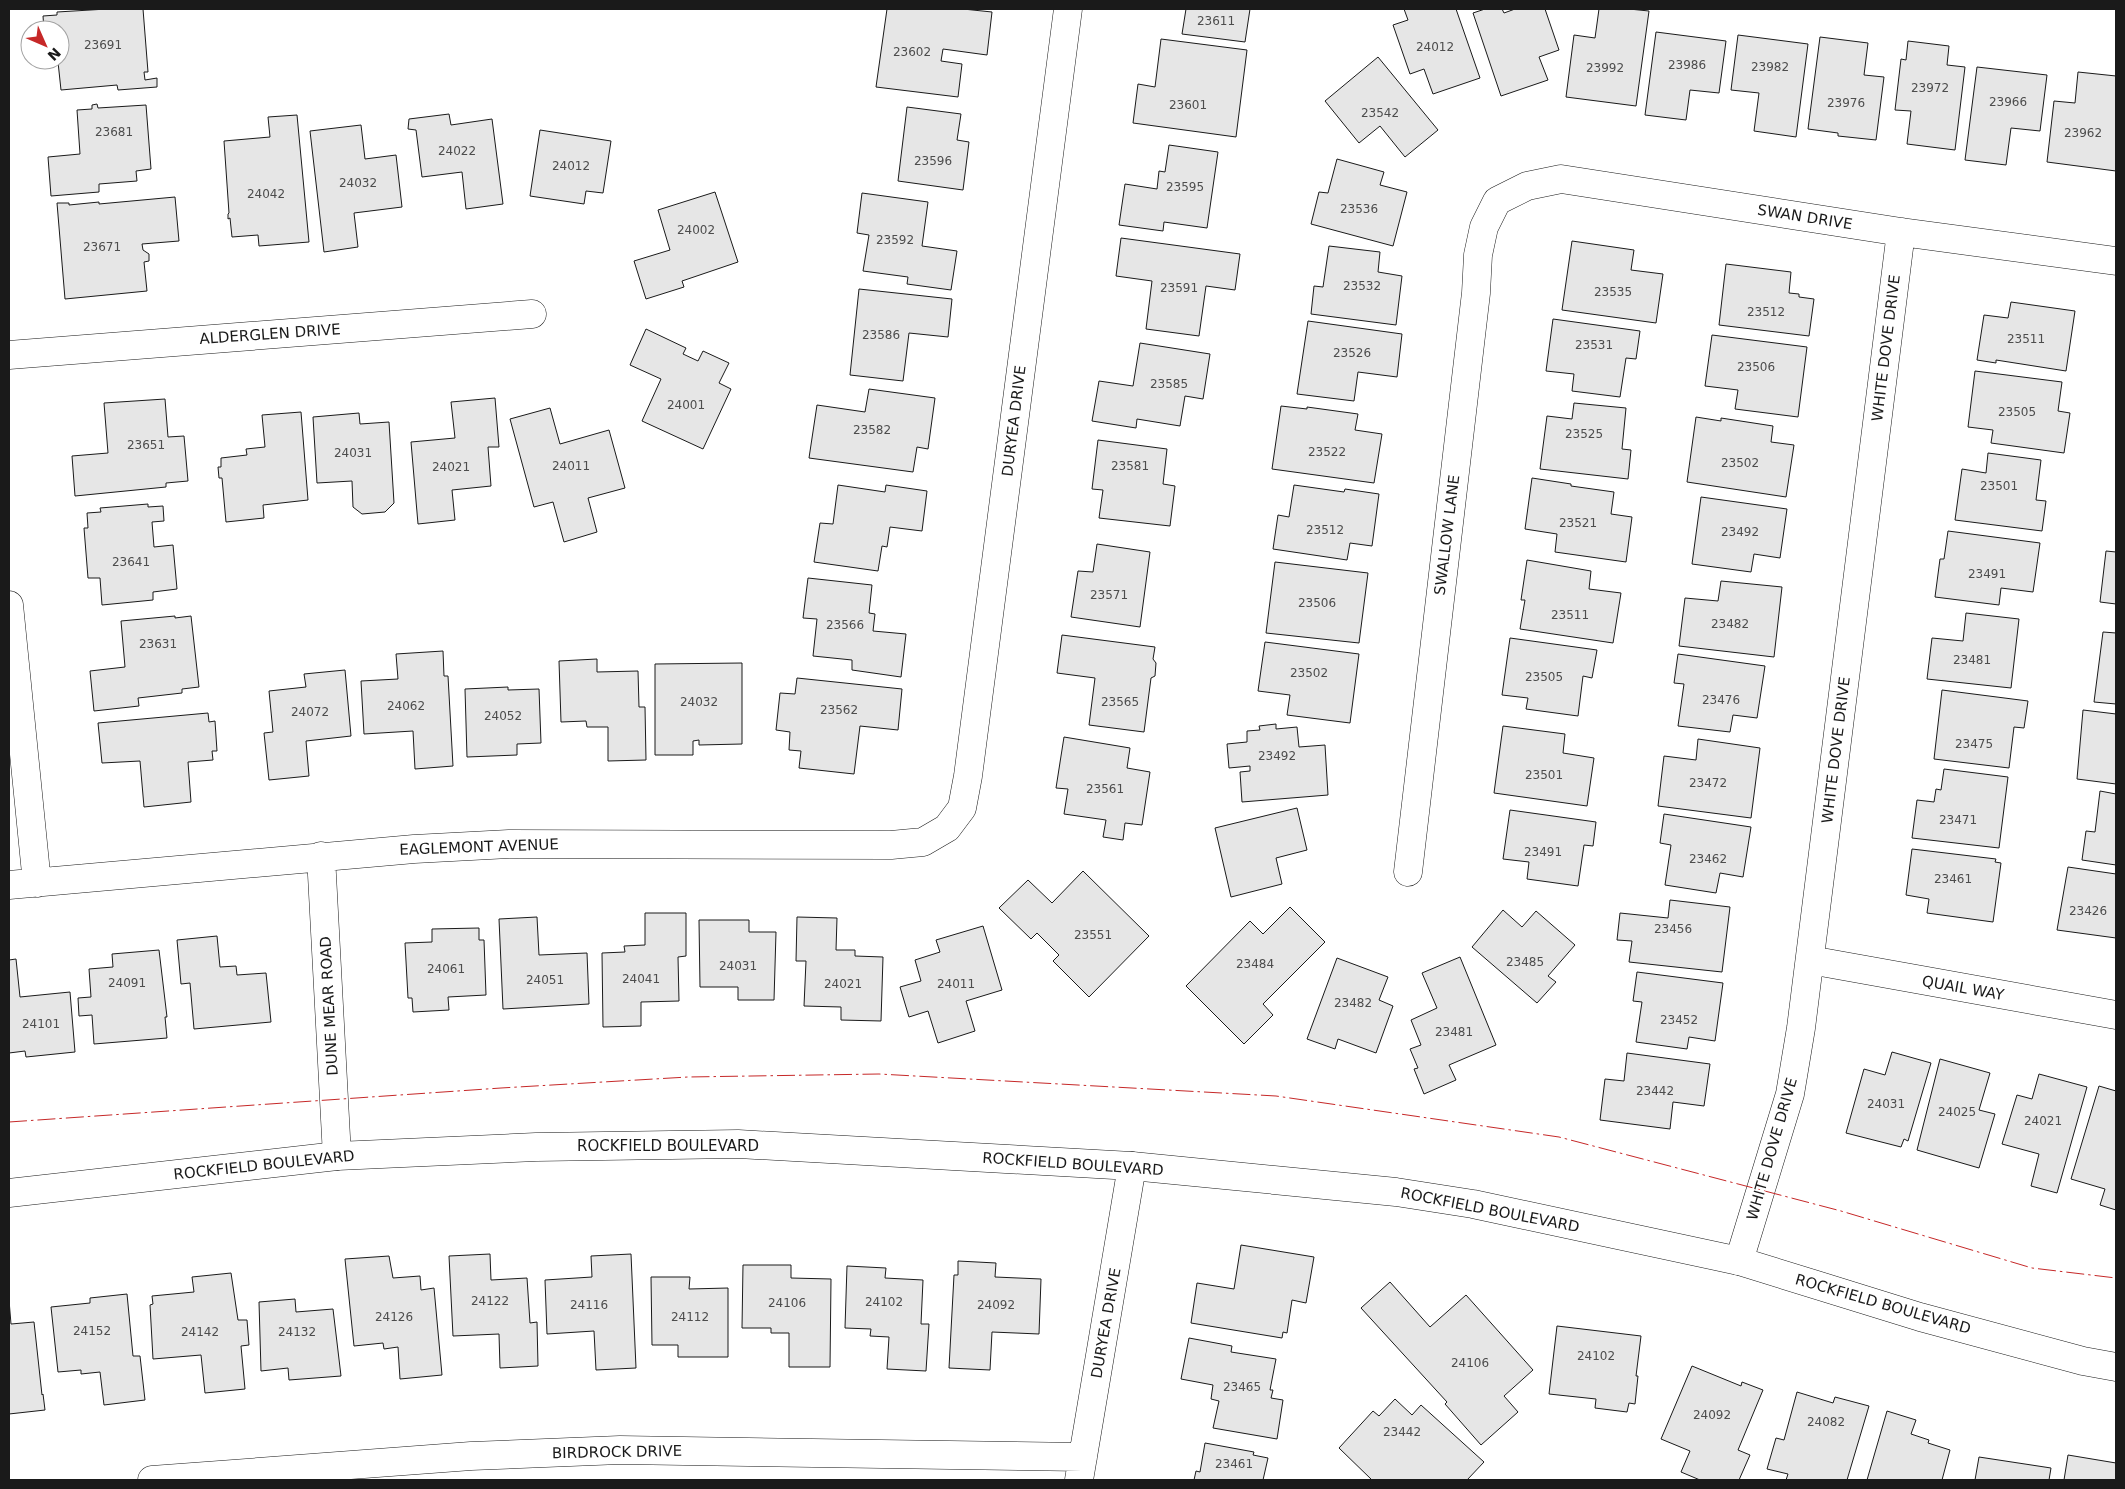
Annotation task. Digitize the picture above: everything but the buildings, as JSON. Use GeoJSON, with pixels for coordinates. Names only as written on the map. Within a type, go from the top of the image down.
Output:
{"type":"FeatureCollection","features":[{"type":"Feature","properties":{"kind":"street","name":"DURYEA DRIVE"},"geometry":{"type":"LineString","coordinates":[[947,828],[962,808],[968,776],[1068,9]]}},
{"type":"Feature","properties":{"kind":"street","name":"SWAN DRIVE"},"geometry":{"type":"LineString","coordinates":[[1497,201],[1527,186],[1561,179],[1901,232],[2116,262]]}},
{"type":"Feature","properties":{"kind":"street","name":"SWALLOW LANE"},"geometry":{"type":"LineString","coordinates":[[1408,872],[1476,293],[1478,255],[1484,227],[1497,201]]}},
{"type":"Feature","properties":{"kind":"street","name":"WHITE DOVE DRIVE"},"geometry":{"type":"LineString","coordinates":[[1739,1261],[1790,1094],[1810,960],[1901,232]]}},
{"type":"Feature","properties":{"kind":"street","name":"ALDERGLEN DRIVE"},"geometry":{"type":"LineString","coordinates":[[9,355],[532,314]]}},
{"type":"Feature","properties":{"kind":"street"},"geometry":{"type":"LineString","coordinates":[[9,605],[37,883]]}},
{"type":"Feature","properties":{"kind":"street","name":"EAGLEMONT AVENUE"},"geometry":{"type":"LineString","coordinates":[[9,885],[321,856],[509,844],[891,845],[923,842],[947,828]]}},
{"type":"Feature","properties":{"kind":"street","name":"DUNE MEAR ROAD"},"geometry":{"type":"LineString","coordinates":[[321,856],[337,1156]]}},
{"type":"Feature","properties":{"kind":"street","name":"QUAIL WAY"},"geometry":{"type":"LineString","coordinates":[[1810,960],[2116,1015]]}},
{"type":"Feature","properties":{"kind":"street","name":"ROCKFIELD BOULEVARD"},"geometry":{"type":"LineString","coordinates":[[9,1193],[337,1156],[536,1147],[738,1144],[1132,1166],[1396,1192],[1473,1204],[1739,1261],[1920,1316],[2083,1361],[2116,1367]]}},
{"type":"Feature","properties":{"kind":"street","name":"DURYEA DRIVE"},"geometry":{"type":"LineString","coordinates":[[1081,1469],[1132,1166]]}},
{"type":"Feature","properties":{"kind":"street","name":"BIRDROCK DRIVE"},"geometry":{"type":"LineString","coordinates":[[152,1480],[471,1456],[620,1450],[1081,1469]]}},
{"type":"Feature","properties":{"kind":"power"},"geometry":{"type":"LineString","coordinates":[[9,1122],[688,1077],[879,1074],[1276,1096],[1559,1137],[1841,1211],[2032,1268],[2116,1278]]}}]}
